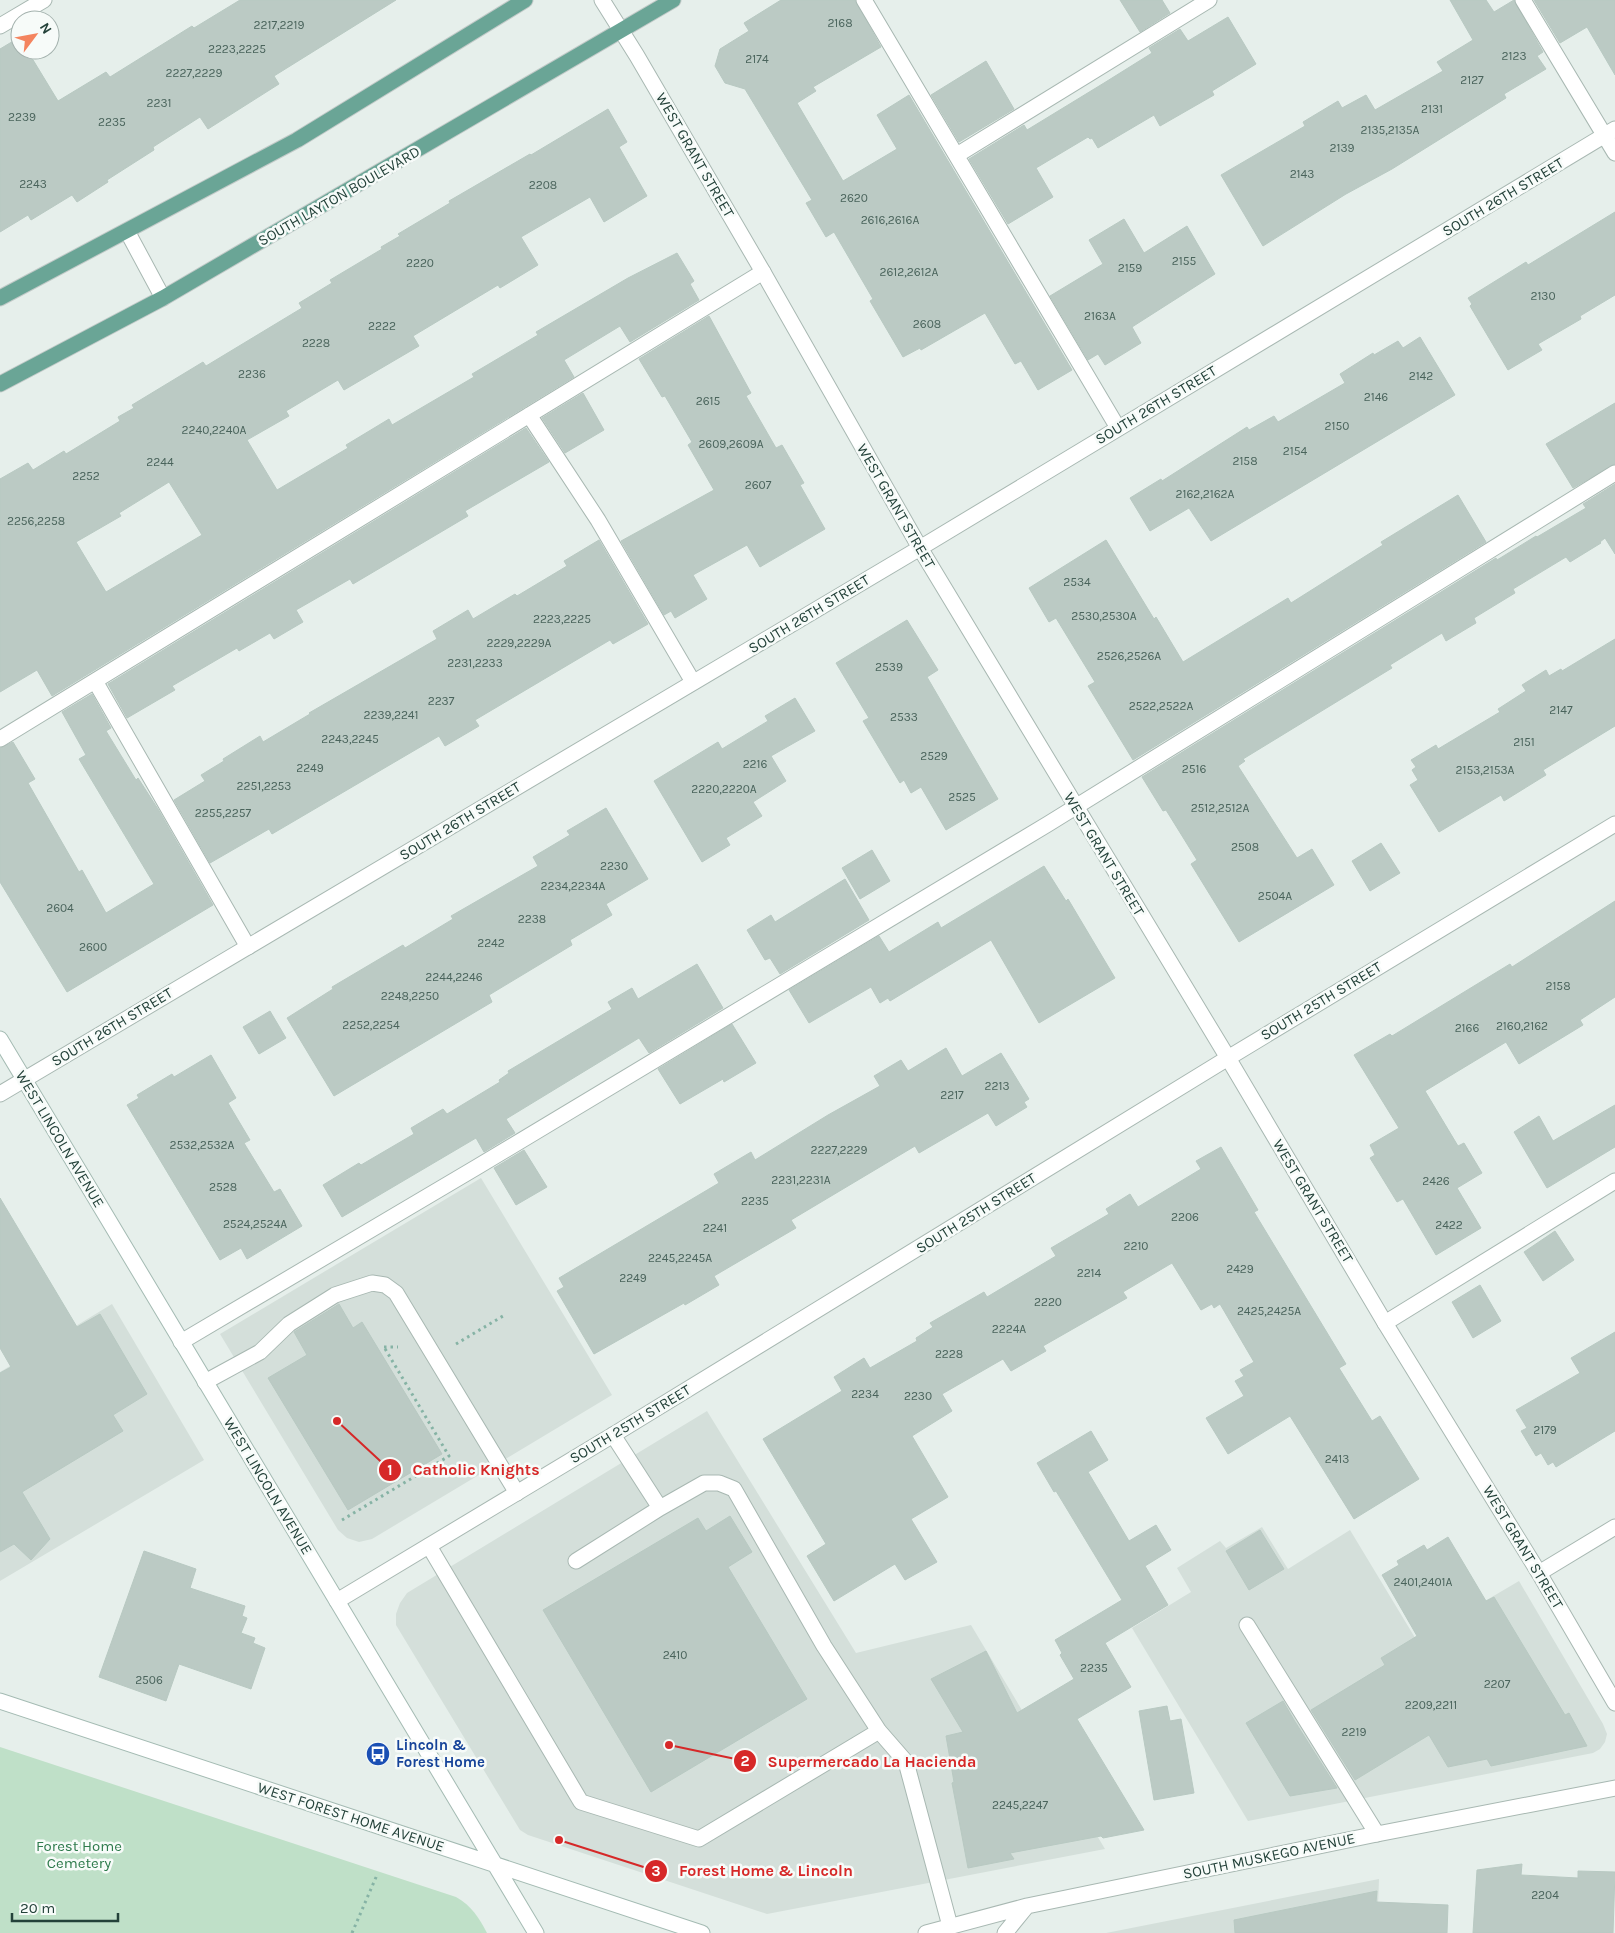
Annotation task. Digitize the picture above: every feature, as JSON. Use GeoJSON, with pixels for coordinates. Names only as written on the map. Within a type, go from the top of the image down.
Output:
{"type":"FeatureCollection","features":[{"type":"Feature","properties":{"kind":"main road"},"geometry":{"type":"LineString","coordinates":[[0,298],[297,140],[525,0]]}},
{"type":"Feature","properties":{"kind":"main road","name":"SOUTH LAYTON BOULEVARD"},"geometry":{"type":"LineString","coordinates":[[0,384],[163,298],[673,0]]}},
{"type":"Feature","properties":{"kind":"street"},"geometry":{"type":"LineString","coordinates":[[0,26],[44,0]]}},
{"type":"Feature","properties":{"kind":"street","name":"WEST GRANT STREET"},"geometry":{"type":"LineString","coordinates":[[602,0],[764,272],[920,548],[1228,1058],[1385,1323],[1539,1573],[1615,1703]]}},
{"type":"Feature","properties":{"kind":"street"},"geometry":{"type":"LineString","coordinates":[[864,0],[1118,428]]}},
{"type":"Feature","properties":{"kind":"street"},"geometry":{"type":"LineString","coordinates":[[957,155],[1209,0]]}},
{"type":"Feature","properties":{"kind":"street"},"geometry":{"type":"LineString","coordinates":[[1523,0],[1610,133],[1615,153]]}},
{"type":"Feature","properties":{"kind":"street","name":"SOUTH 26TH STREET"},"geometry":{"type":"LineString","coordinates":[[0,1094],[920,548],[1610,133]]}},
{"type":"Feature","properties":{"kind":"street"},"geometry":{"type":"LineString","coordinates":[[127,231],[163,298]]}},
{"type":"Feature","properties":{"kind":"street"},"geometry":{"type":"LineString","coordinates":[[0,739],[764,272]]}},
{"type":"Feature","properties":{"kind":"street"},"geometry":{"type":"LineString","coordinates":[[529,415],[598,520],[693,682]]}},
{"type":"Feature","properties":{"kind":"street"},"geometry":{"type":"LineString","coordinates":[[181,1342],[477,1167],[1076,807],[1615,473]]}},
{"type":"Feature","properties":{"kind":"street"},"geometry":{"type":"LineString","coordinates":[[95,681],[248,947]]}},
{"type":"Feature","properties":{"kind":"street","name":"SOUTH 25TH STREET"},"geometry":{"type":"LineString","coordinates":[[336,1601],[613,1435],[1228,1058],[1615,824]]}},
{"type":"Feature","properties":{"kind":"street","name":"WEST LINCOLN AVENUE"},"geometry":{"type":"LineString","coordinates":[[0,1039],[536,1933]]}},
{"type":"Feature","properties":{"kind":"street"},"geometry":{"type":"LineString","coordinates":[[1385,1323],[1615,1181]]}},
{"type":"Feature","properties":{"kind":"street"},"geometry":{"type":"LineString","coordinates":[[205,1382],[260,1352],[289,1324],[335,1295],[372,1283],[385,1285],[396,1292],[517,1493]]}},
{"type":"Feature","properties":{"kind":"street"},"geometry":{"type":"LineString","coordinates":[[613,1435],[660,1508]]}},
{"type":"Feature","properties":{"kind":"street"},"geometry":{"type":"LineString","coordinates":[[576,1561],[660,1508],[704,1483],[719,1482],[734,1489],[824,1646],[879,1731],[906,1762],[950,1926]]}},
{"type":"Feature","properties":{"kind":"street"},"geometry":{"type":"LineString","coordinates":[[1539,1573],[1615,1527]]}},
{"type":"Feature","properties":{"kind":"street"},"geometry":{"type":"LineString","coordinates":[[428,1546],[580,1802],[699,1839],[879,1731]]}},
{"type":"Feature","properties":{"kind":"street"},"geometry":{"type":"LineString","coordinates":[[1247,1625],[1377,1834]]}},
{"type":"Feature","properties":{"kind":"street","name":"WEST FOREST HOME AVENUE"},"geometry":{"type":"LineString","coordinates":[[0,1701],[702,1933]]}},
{"type":"Feature","properties":{"kind":"street","name":"SOUTH MUSKEGO AVENUE"},"geometry":{"type":"LineString","coordinates":[[926,1933],[1027,1906],[1377,1834],[1615,1788]]}},
{"type":"Feature","properties":{"kind":"street"},"geometry":{"type":"LineString","coordinates":[[1005,1933],[1027,1906]]}},
{"type":"Feature","properties":{"kind":"path"},"geometry":{"type":"LineString","coordinates":[[465,1338],[503,1316]]}},
{"type":"Feature","properties":{"kind":"path"},"geometry":{"type":"LineString","coordinates":[[342,1520],[449,1456],[384,1347]]}},
{"type":"Feature","properties":{"kind":"path"},"geometry":{"type":"LineString","coordinates":[[352,1933],[377,1875]]}},
{"type":"Feature","properties":{"kind":"shaded area"},"geometry":{"type":"Polygon","coordinates":[[[481,1178],[612,1395],[372,1539],[359,1542],[347,1538],[338,1530],[220,1334],[481,1178]]]}},
{"type":"Feature","properties":{"kind":"shaded area"},"geometry":{"type":"Polygon","coordinates":[[[112,1304],[204,1460],[0,1581],[0,1372],[112,1304]]]}},
{"type":"Feature","properties":{"kind":"shaded area"},"geometry":{"type":"Polygon","coordinates":[[[707,1411],[856,1653],[971,1625],[1105,1849],[767,1914],[528,1835],[520,1830],[396,1625],[396,1614],[400,1603],[407,1593],[707,1411]]]}},
{"type":"Feature","properties":{"kind":"shaded area"},"geometry":{"type":"Polygon","coordinates":[[[1262,1527],[1288,1569],[1350,1530],[1417,1641],[1519,1581],[1603,1724],[1607,1734],[1605,1742],[1600,1749],[1593,1753],[1248,1821],[1132,1628],[1191,1592],[1177,1568],[1220,1541],[1226,1548],[1262,1527]]]}},
{"type":"Feature","properties":{"kind":"shaded area"},"geometry":{"type":"Polygon","coordinates":[[[1379,1879],[1377,1933],[1106,1933],[1379,1879]]]}},
{"type":"Feature","properties":{"kind":"green space","name":"Forest Home Cemetery"},"geometry":{"type":"Polygon","coordinates":[[[0,1747],[456,1897],[474,1913],[487,1933],[0,1933],[0,1747]]]}},
{"type":"Feature","properties":{"kind":"building"},"geometry":{"type":"Polygon","coordinates":[[[240,0],[396,0],[274,76],[279,84],[208,129],[200,117],[153,147],[154,150],[77,202],[72,195],[31,220],[28,215],[0,232],[0,49],[10,43],[10,60],[33,60],[58,101],[106,72],[110,77],[192,26],[194,28],[240,0]]]}},
{"type":"Feature","properties":{"kind":"building"},"geometry":{"type":"Polygon","coordinates":[[[781,0],[855,0],[881,47],[813,87],[816,91],[797,103],[843,181],[897,149],[877,115],[909,95],[1072,370],[1038,390],[1021,361],[1015,364],[985,313],[921,350],[920,348],[903,357],[870,301],[873,299],[834,232],[826,237],[806,203],[812,200],[745,89],[725,83],[715,66],[720,49],[749,31],[744,23],[781,0]]]}},
{"type":"Feature","properties":{"kind":"building"},"geometry":{"type":"Polygon","coordinates":[[[1120,0],[1162,0],[1170,13],[1140,32],[1120,0]]]}},
{"type":"Feature","properties":{"kind":"building"},"geometry":{"type":"Polygon","coordinates":[[[1450,0],[1486,0],[1494,12],[1514,0],[1543,52],[1537,56],[1546,69],[1504,94],[1506,98],[1263,246],[1221,175],[1305,126],[1303,122],[1338,101],[1342,108],[1366,95],[1375,110],[1443,71],[1437,62],[1473,40],[1450,0]]]}},
{"type":"Feature","properties":{"kind":"building"},"geometry":{"type":"Polygon","coordinates":[[[1534,0],[1615,0],[1615,75],[1587,27],[1560,43],[1534,0]]]}},
{"type":"Feature","properties":{"kind":"building"},"geometry":{"type":"Polygon","coordinates":[[[1228,17],[1256,64],[1212,91],[1214,95],[1160,126],[1154,115],[1098,148],[1092,138],[1088,137],[1036,168],[1053,197],[1008,224],[969,159],[1024,125],[1027,130],[1104,83],[1152,53],[1149,48],[1180,29],[1188,41],[1228,17]]]}},
{"type":"Feature","properties":{"kind":"building"},"geometry":{"type":"Polygon","coordinates":[[[986,61],[1014,109],[959,142],[931,95],[986,61]]]}},
{"type":"Feature","properties":{"kind":"building"},"geometry":{"type":"Polygon","coordinates":[[[608,109],[627,142],[619,147],[647,196],[604,222],[590,197],[521,237],[538,265],[500,288],[498,285],[413,336],[419,346],[344,390],[338,380],[286,411],[289,416],[247,440],[277,490],[348,448],[346,445],[389,419],[392,425],[474,377],[472,374],[538,335],[536,332],[628,278],[677,253],[694,281],[690,284],[699,300],[630,342],[620,326],[564,360],[574,377],[52,696],[37,670],[0,692],[0,479],[28,463],[33,470],[64,451],[66,454],[120,421],[118,417],[134,408],[132,405],[203,362],[206,366],[302,308],[299,303],[332,283],[330,280],[382,249],[381,247],[400,236],[398,234],[450,203],[449,201],[608,109]],[[169,482],[119,513],[121,516],[76,542],[106,592],[202,535],[169,482]]]}},
{"type":"Feature","properties":{"kind":"building"},"geometry":{"type":"Polygon","coordinates":[[[1615,212],[1615,295],[1580,316],[1581,319],[1538,344],[1542,350],[1508,370],[1470,306],[1472,304],[1468,298],[1526,262],[1528,265],[1615,212]]]}},
{"type":"Feature","properties":{"kind":"building"},"geometry":{"type":"Polygon","coordinates":[[[1124,219],[1144,253],[1187,226],[1215,274],[1132,327],[1141,343],[1105,365],[1098,354],[1088,360],[1050,296],[1103,264],[1089,240],[1124,219]]]}},
{"type":"Feature","properties":{"kind":"building"},"geometry":{"type":"Polygon","coordinates":[[[709,316],[751,393],[746,396],[776,448],[782,445],[804,483],[800,485],[825,529],[760,567],[747,545],[693,575],[707,599],[675,618],[671,611],[664,615],[621,541],[714,490],[688,445],[692,442],[665,396],[662,397],[639,359],[709,316]]]}},
{"type":"Feature","properties":{"kind":"building"},"geometry":{"type":"Polygon","coordinates":[[[1420,337],[1455,395],[1211,541],[1189,508],[1150,531],[1130,498],[1161,479],[1162,481],[1247,427],[1249,430],[1274,416],[1278,422],[1345,383],[1340,374],[1373,353],[1374,355],[1398,341],[1403,348],[1420,337]]]}},
{"type":"Feature","properties":{"kind":"building"},"geometry":{"type":"Polygon","coordinates":[[[583,393],[604,430],[565,453],[542,418],[583,393]]]}},
{"type":"Feature","properties":{"kind":"building"},"geometry":{"type":"Polygon","coordinates":[[[1615,403],[1615,464],[1573,488],[1546,444],[1615,403]]]}},
{"type":"Feature","properties":{"kind":"building"},"geometry":{"type":"Polygon","coordinates":[[[526,428],[549,462],[465,511],[468,516],[353,584],[350,579],[296,610],[303,622],[274,639],[270,633],[239,651],[237,648],[172,686],[175,690],[127,718],[108,684],[526,428]]]}},
{"type":"Feature","properties":{"kind":"building"},"geometry":{"type":"Polygon","coordinates":[[[1615,484],[1615,554],[1605,538],[1601,543],[1570,562],[1566,557],[1513,589],[1515,593],[1474,618],[1476,623],[1446,641],[1442,633],[1390,665],[1392,668],[1243,759],[1245,761],[1238,766],[1297,858],[1312,849],[1334,885],[1239,942],[1191,864],[1197,860],[1166,810],[1163,811],[1142,777],[1496,558],[1497,560],[1586,508],[1583,504],[1615,484]]]}},
{"type":"Feature","properties":{"kind":"building"},"geometry":{"type":"Polygon","coordinates":[[[1458,495],[1486,542],[1133,760],[1088,686],[1095,682],[1056,618],[1049,622],[1029,588],[1106,540],[1154,619],[1156,617],[1183,662],[1288,598],[1291,603],[1383,545],[1381,542],[1458,495]]]}},
{"type":"Feature","properties":{"kind":"building"},"geometry":{"type":"Polygon","coordinates":[[[599,540],[648,624],[613,644],[610,640],[475,720],[479,726],[445,746],[439,736],[272,834],[269,829],[210,863],[174,800],[205,781],[201,775],[260,736],[263,742],[309,713],[437,639],[433,631],[468,610],[473,619],[515,594],[517,596],[567,566],[564,561],[599,540]]]}},
{"type":"Feature","properties":{"kind":"building"},"geometry":{"type":"Polygon","coordinates":[[[907,620],[938,670],[927,677],[998,799],[946,830],[921,787],[911,793],[904,780],[900,783],[863,721],[869,718],[836,663],[907,620]]]}},
{"type":"Feature","properties":{"kind":"building"},"geometry":{"type":"Polygon","coordinates":[[[1615,639],[1615,726],[1543,770],[1546,775],[1504,801],[1501,795],[1439,832],[1410,785],[1418,780],[1412,770],[1416,767],[1411,760],[1436,745],[1438,749],[1500,712],[1498,709],[1526,691],[1522,685],[1546,670],[1549,676],[1561,669],[1562,671],[1615,639]]]}},
{"type":"Feature","properties":{"kind":"building"},"geometry":{"type":"Polygon","coordinates":[[[92,694],[111,728],[106,731],[136,780],[138,778],[158,809],[213,905],[67,992],[0,882],[0,748],[13,742],[35,779],[28,783],[79,872],[82,870],[106,913],[154,884],[79,759],[86,755],[62,712],[92,694]]]}},
{"type":"Feature","properties":{"kind":"building"},"geometry":{"type":"Polygon","coordinates":[[[795,698],[815,731],[771,756],[786,781],[753,802],[762,816],[726,838],[730,845],[702,862],[654,781],[718,742],[722,749],[768,721],[765,716],[795,698]]]}},
{"type":"Feature","properties":{"kind":"building"},"geometry":{"type":"Polygon","coordinates":[[[606,808],[648,879],[606,904],[612,915],[570,940],[572,945],[489,995],[492,1002],[334,1096],[287,1018],[333,989],[332,987],[403,945],[405,948],[453,919],[451,916],[538,866],[533,857],[570,835],[567,831],[606,808]]]}},
{"type":"Feature","properties":{"kind":"building"},"geometry":{"type":"Polygon","coordinates":[[[1381,843],[1400,873],[1370,891],[1352,861],[1381,843]]]}},
{"type":"Feature","properties":{"kind":"building"},"geometry":{"type":"Polygon","coordinates":[[[872,850],[890,881],[860,899],[842,868],[872,850]]]}},
{"type":"Feature","properties":{"kind":"building"},"geometry":{"type":"Polygon","coordinates":[[[1044,866],[1066,901],[1068,899],[1115,978],[1039,1023],[991,940],[890,1001],[888,998],[880,1003],[871,987],[809,1023],[789,990],[879,936],[889,952],[938,922],[941,928],[1044,866]]]}},
{"type":"Feature","properties":{"kind":"building"},"geometry":{"type":"Polygon","coordinates":[[[845,879],[869,920],[780,974],[770,958],[765,960],[747,930],[771,915],[775,922],[845,879]]]}},
{"type":"Feature","properties":{"kind":"building"},"geometry":{"type":"Polygon","coordinates":[[[1615,901],[1615,997],[1580,1020],[1583,1025],[1519,1064],[1506,1042],[1425,1091],[1458,1146],[1464,1143],[1482,1173],[1457,1188],[1481,1228],[1436,1255],[1403,1199],[1397,1202],[1370,1158],[1375,1155],[1370,1145],[1399,1128],[1354,1055],[1390,1034],[1392,1036],[1510,964],[1512,967],[1615,901]]]}},
{"type":"Feature","properties":{"kind":"building"},"geometry":{"type":"Polygon","coordinates":[[[697,964],[723,1008],[649,1053],[639,1038],[506,1119],[515,1133],[484,1152],[476,1138],[342,1217],[323,1185],[359,1163],[361,1165],[414,1134],[411,1128],[443,1109],[447,1114],[500,1082],[499,1080],[509,1073],[508,1071],[612,1009],[608,1002],[632,988],[638,999],[697,964]]]}},
{"type":"Feature","properties":{"kind":"building"},"geometry":{"type":"Polygon","coordinates":[[[270,1011],[286,1038],[259,1054],[243,1027],[270,1011]]]}},
{"type":"Feature","properties":{"kind":"building"},"geometry":{"type":"Polygon","coordinates":[[[732,1024],[756,1063],[724,1082],[723,1079],[680,1104],[658,1069],[732,1024]]]}},
{"type":"Feature","properties":{"kind":"building"},"geometry":{"type":"Polygon","coordinates":[[[946,1048],[962,1076],[1001,1053],[1029,1099],[1024,1102],[1027,1107],[996,1126],[988,1113],[919,1153],[915,1146],[791,1220],[796,1228],[714,1276],[719,1285],[594,1354],[557,1291],[564,1287],[559,1278],[719,1183],[714,1174],[751,1152],[755,1160],[828,1115],[880,1086],[874,1076],[901,1060],[908,1071],[946,1048]]]}},
{"type":"Feature","properties":{"kind":"building"},"geometry":{"type":"Polygon","coordinates":[[[211,1055],[236,1098],[228,1103],[250,1140],[244,1143],[274,1192],[280,1189],[302,1226],[247,1259],[241,1248],[220,1260],[127,1105],[139,1098],[137,1095],[172,1074],[174,1077],[211,1055]]]}},
{"type":"Feature","properties":{"kind":"building"},"geometry":{"type":"Polygon","coordinates":[[[1615,1105],[1615,1147],[1547,1188],[1514,1132],[1539,1116],[1553,1141],[1615,1105]]]}},
{"type":"Feature","properties":{"kind":"building"},"geometry":{"type":"Polygon","coordinates":[[[1221,1147],[1258,1210],[1254,1212],[1346,1364],[1339,1368],[1372,1421],[1380,1416],[1419,1479],[1354,1519],[1290,1416],[1228,1454],[1206,1418],[1244,1396],[1235,1381],[1244,1376],[1240,1370],[1254,1362],[1220,1304],[1214,1308],[1212,1304],[1201,1310],[1172,1263],[1123,1292],[1127,1298],[1043,1346],[1046,1351],[1011,1371],[1003,1359],[942,1394],[952,1411],[912,1436],[948,1497],[911,1519],[937,1562],[905,1580],[895,1564],[834,1601],[807,1556],[826,1544],[763,1439],[842,1391],[834,1377],[864,1358],[870,1368],[917,1341],[916,1338],[933,1327],[930,1323],[984,1292],[987,1297],[1056,1256],[1051,1248],[1109,1214],[1106,1209],[1130,1194],[1138,1207],[1201,1169],[1196,1161],[1221,1147]]]}},
{"type":"Feature","properties":{"kind":"building"},"geometry":{"type":"Polygon","coordinates":[[[524,1150],[547,1187],[516,1205],[494,1168],[524,1150]]]}},
{"type":"Feature","properties":{"kind":"building"},"geometry":{"type":"Polygon","coordinates":[[[0,1198],[77,1327],[100,1314],[147,1394],[113,1415],[123,1431],[22,1492],[50,1539],[31,1560],[14,1544],[0,1552],[0,1373],[11,1367],[0,1348],[0,1198]]]}},
{"type":"Feature","properties":{"kind":"building"},"geometry":{"type":"Polygon","coordinates":[[[1555,1231],[1574,1260],[1543,1281],[1524,1252],[1555,1231]]]}},
{"type":"Feature","properties":{"kind":"building"},"geometry":{"type":"Polygon","coordinates":[[[1480,1285],[1501,1321],[1473,1338],[1452,1302],[1480,1285]]]}},
{"type":"Feature","properties":{"kind":"building"},"geometry":{"type":"Polygon","coordinates":[[[339,1304],[353,1328],[362,1322],[442,1454],[348,1510],[268,1378],[307,1355],[294,1332],[339,1304]]]}},
{"type":"Feature","properties":{"kind":"building"},"geometry":{"type":"Polygon","coordinates":[[[1615,1332],[1615,1431],[1556,1467],[1553,1462],[1548,1465],[1541,1453],[1536,1456],[1521,1431],[1527,1428],[1516,1410],[1580,1373],[1571,1358],[1615,1332]]]}},
{"type":"Feature","properties":{"kind":"building"},"geometry":{"type":"Polygon","coordinates":[[[1091,1431],[1108,1460],[1088,1472],[1129,1541],[1156,1525],[1171,1550],[1145,1566],[1168,1605],[1105,1643],[1131,1687],[1077,1719],[1144,1830],[1010,1853],[1014,1859],[968,1868],[952,1783],[954,1782],[946,1736],[963,1732],[931,1679],[986,1651],[1017,1713],[1074,1679],[1060,1655],[1062,1653],[1055,1640],[1122,1600],[1037,1463],[1091,1431]]]}},
{"type":"Feature","properties":{"kind":"building"},"geometry":{"type":"Polygon","coordinates":[[[730,1516],[752,1552],[728,1567],[807,1699],[651,1792],[543,1610],[698,1518],[706,1531],[730,1516]]]}},
{"type":"Feature","properties":{"kind":"building"},"geometry":{"type":"Polygon","coordinates":[[[1260,1530],[1284,1569],[1249,1590],[1226,1551],[1260,1530]]]}},
{"type":"Feature","properties":{"kind":"building"},"geometry":{"type":"Polygon","coordinates":[[[1448,1537],[1486,1601],[1494,1597],[1565,1715],[1569,1713],[1587,1746],[1491,1766],[1487,1759],[1448,1767],[1429,1735],[1355,1780],[1311,1710],[1385,1665],[1381,1658],[1417,1636],[1382,1575],[1399,1565],[1397,1561],[1424,1545],[1427,1550],[1448,1537]]]}},
{"type":"Feature","properties":{"kind":"building"},"geometry":{"type":"Polygon","coordinates":[[[144,1551],[196,1569],[190,1588],[245,1606],[242,1616],[247,1618],[241,1633],[255,1638],[253,1643],[265,1648],[251,1689],[179,1664],[166,1701],[99,1677],[144,1551]]]}},
{"type":"Feature","properties":{"kind":"building"},"geometry":{"type":"Polygon","coordinates":[[[1283,1701],[1337,1788],[1290,1796],[1246,1723],[1283,1701]]]}},
{"type":"Feature","properties":{"kind":"building"},"geometry":{"type":"Polygon","coordinates":[[[1167,1706],[1170,1721],[1181,1719],[1194,1793],[1154,1800],[1139,1711],[1167,1706]]]}},
{"type":"Feature","properties":{"kind":"building"},"geometry":{"type":"Polygon","coordinates":[[[1522,1864],[1521,1875],[1578,1878],[1578,1871],[1615,1872],[1613,1933],[1473,1933],[1477,1870],[1522,1864]]]}},
{"type":"Feature","properties":{"kind":"building"},"geometry":{"type":"Polygon","coordinates":[[[1377,1891],[1376,1902],[1448,1905],[1447,1933],[1235,1933],[1234,1920],[1377,1891]]]}},
{"type":"Feature","properties":{"kind":"place","name":"Catholic Knights"},"geometry":{"type":"Point","coordinates":[337,1421]}},
{"type":"Feature","properties":{"kind":"place","name":"Supermercado La Hacienda"},"geometry":{"type":"Point","coordinates":[669,1745]}},
{"type":"Feature","properties":{"kind":"place","name":"Lincoln & Forest Home"},"geometry":{"type":"Point","coordinates":[378,1754]}},
{"type":"Feature","properties":{"kind":"place","name":"Forest Home & Lincoln"},"geometry":{"type":"Point","coordinates":[559,1840]}}]}
